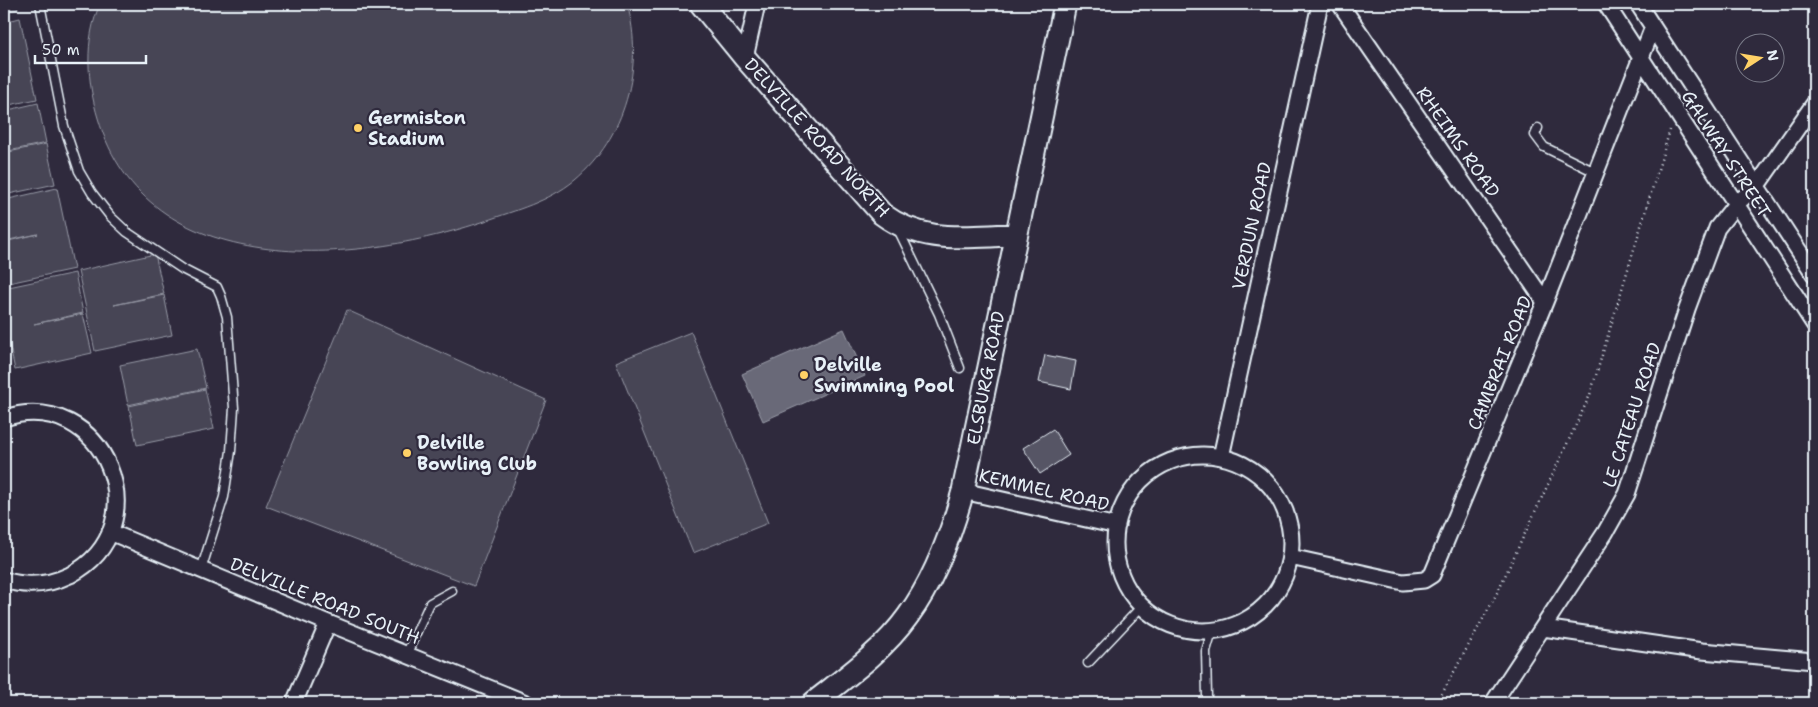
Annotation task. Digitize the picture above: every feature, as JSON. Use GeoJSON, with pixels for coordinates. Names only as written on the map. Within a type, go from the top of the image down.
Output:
{"type":"FeatureCollection","features":[{"type":"Feature","properties":{"kind":"main road","name":"DELVILLE ROAD NORTH"},"geometry":{"type":"LineString","coordinates":[[701,4],[745,58],[871,203],[894,223],[908,230],[936,236],[1015,234]]}},
{"type":"Feature","properties":{"kind":"main road","name":"ELSBURG ROAD"},"geometry":{"type":"LineString","coordinates":[[813,703],[856,669],[891,636],[908,616],[935,571],[955,519],[963,491],[1015,234],[1065,4]]}},
{"type":"Feature","properties":{"kind":"street"},"geometry":{"type":"LineString","coordinates":[[745,58],[757,4]]}},
{"type":"Feature","properties":{"kind":"street","name":"VERDUN ROAD"},"geometry":{"type":"LineString","coordinates":[[1221,457],[1320,4]]}},
{"type":"Feature","properties":{"kind":"street","name":"RHEIMS ROAD"},"geometry":{"type":"LineString","coordinates":[[1340,4],[1545,302]]}},
{"type":"Feature","properties":{"kind":"street","name":"GALWAY STREET"},"geometry":{"type":"LineString","coordinates":[[1606,4],[1814,324]]}},
{"type":"Feature","properties":{"kind":"street","name":"GALWAY STREET"},"geometry":{"type":"LineString","coordinates":[[1638,4],[1814,274]]}},
{"type":"Feature","properties":{"kind":"street","name":"CAMBRAI ROAD"},"geometry":{"type":"LineString","coordinates":[[1290,557],[1403,582],[1424,580],[1432,575],[1545,302],[1640,55],[1653,27]]}},
{"type":"Feature","properties":{"kind":"street","name":"LE CATEAU ROAD"},"geometry":{"type":"LineString","coordinates":[[1493,703],[1605,533],[1627,494],[1687,309],[1718,228],[1736,204],[1756,187],[1814,104]]}},
{"type":"Feature","properties":{"kind":"street"},"geometry":{"type":"LineString","coordinates":[[4,418],[30,413],[47,414],[63,419],[91,438],[102,451],[115,482],[116,499],[110,532],[102,547],[91,560],[77,571],[62,579],[29,585],[4,580]]}},
{"type":"Feature","properties":{"kind":"street"},"geometry":{"type":"LineString","coordinates":[[1189,456],[1221,457],[1252,470],[1276,493],[1289,524],[1290,557],[1285,576],[1276,593],[1264,607],[1249,619],[1231,627],[1212,631],[1193,631],[1174,627],[1157,618],[1142,606],[1130,592],[1121,574],[1116,555],[1117,526],[1126,502],[1135,488],[1159,467],[1189,456]]}},
{"type":"Feature","properties":{"kind":"street","name":"KEMMEL ROAD"},"geometry":{"type":"LineString","coordinates":[[963,491],[1117,526]]}},
{"type":"Feature","properties":{"kind":"street","name":"DELVILLE ROAD SOUTH"},"geometry":{"type":"LineString","coordinates":[[110,532],[526,703]]}},
{"type":"Feature","properties":{"kind":"street"},"geometry":{"type":"LineString","coordinates":[[294,703],[328,623]]}},
{"type":"Feature","properties":{"kind":"street"},"geometry":{"type":"LineString","coordinates":[[1543,628],[1693,650],[1814,662]]}},
{"type":"Feature","properties":{"kind":"lane"},"geometry":{"type":"LineString","coordinates":[[40,4],[64,126],[78,170],[92,193],[110,216],[127,232],[182,269],[216,286],[222,296],[226,317],[234,408],[231,451],[224,497],[201,570]]}},
{"type":"Feature","properties":{"kind":"lane"},"geometry":{"type":"LineString","coordinates":[[1538,128],[1535,135],[1544,147],[1595,172]]}},
{"type":"Feature","properties":{"kind":"lane"},"geometry":{"type":"LineString","coordinates":[[894,223],[939,314],[960,368]]}},
{"type":"Feature","properties":{"kind":"lane"},"geometry":{"type":"LineString","coordinates":[[406,655],[430,603],[452,591]]}},
{"type":"Feature","properties":{"kind":"lane"},"geometry":{"type":"LineString","coordinates":[[1088,663],[1142,606]]}},
{"type":"Feature","properties":{"kind":"lane"},"geometry":{"type":"LineString","coordinates":[[1207,697],[1206,651],[1212,631]]}},
{"type":"Feature","properties":{"kind":"path"},"geometry":{"type":"LineString","coordinates":[[1437,703],[1496,595],[1590,395],[1670,135],[1673,105]]}},
{"type":"Feature","properties":{"kind":"shaded area"},"geometry":{"type":"Polygon","coordinates":[[[4,4],[17,4],[18,9],[4,12],[4,4]]]}},
{"type":"Feature","properties":{"kind":"shaded area","name":"Germiston Stadium"},"geometry":{"type":"Polygon","coordinates":[[[100,4],[627,4],[634,52],[632,76],[618,122],[607,144],[575,180],[543,200],[485,221],[433,236],[377,247],[319,251],[261,248],[208,235],[161,210],[123,172],[98,118],[91,90],[89,46],[91,32],[100,4]]]}},
{"type":"Feature","properties":{"kind":"shaded area"},"geometry":{"type":"Polygon","coordinates":[[[20,18],[37,99],[4,106],[4,22],[20,18]]]}},
{"type":"Feature","properties":{"kind":"shaded area"},"geometry":{"type":"Polygon","coordinates":[[[38,103],[46,143],[4,152],[4,111],[38,103]]]}},
{"type":"Feature","properties":{"kind":"shaded area"},"geometry":{"type":"Polygon","coordinates":[[[46,144],[55,184],[4,195],[4,153],[46,144]]]}},
{"type":"Feature","properties":{"kind":"shaded area"},"geometry":{"type":"Polygon","coordinates":[[[57,188],[74,269],[4,284],[4,242],[38,234],[4,241],[4,200],[57,188]]]}},
{"type":"Feature","properties":{"kind":"shaded area"},"geometry":{"type":"Polygon","coordinates":[[[155,254],[164,294],[114,305],[164,295],[172,335],[95,351],[78,271],[155,254]]]}},
{"type":"Feature","properties":{"kind":"shaded area"},"geometry":{"type":"Polygon","coordinates":[[[75,273],[83,313],[34,324],[83,314],[92,353],[15,370],[4,319],[4,288],[75,273]]]}},
{"type":"Feature","properties":{"kind":"shaded area","name":"Delville Bowling Club"},"geometry":{"type":"Polygon","coordinates":[[[347,310],[546,400],[474,586],[266,506],[347,310]]]}},
{"type":"Feature","properties":{"kind":"shaded area"},"geometry":{"type":"Polygon","coordinates":[[[691,332],[768,523],[693,553],[616,362],[691,332]]]}},
{"type":"Feature","properties":{"kind":"shaded area"},"geometry":{"type":"Polygon","coordinates":[[[197,349],[206,388],[128,405],[120,365],[197,349]]]}},
{"type":"Feature","properties":{"kind":"shaded area"},"geometry":{"type":"Polygon","coordinates":[[[205,389],[214,429],[137,445],[129,406],[205,389]]]}},
{"type":"Feature","properties":{"kind":"water","name":"Delville Swimming Pool"},"geometry":{"type":"Polygon","coordinates":[[[844,329],[865,376],[763,421],[742,374],[844,329]]]}},
{"type":"Feature","properties":{"kind":"building"},"geometry":{"type":"Polygon","coordinates":[[[1045,355],[1076,361],[1071,389],[1039,382],[1045,355]]]}},
{"type":"Feature","properties":{"kind":"building"},"geometry":{"type":"Polygon","coordinates":[[[1053,429],[1069,455],[1040,474],[1023,448],[1053,429]]]}},
{"type":"Feature","properties":{"kind":"place","name":"Germiston Stadium"},"geometry":{"type":"Point","coordinates":[358,128]}},
{"type":"Feature","properties":{"kind":"place","name":"Delville Swimming Pool"},"geometry":{"type":"Point","coordinates":[804,375]}},
{"type":"Feature","properties":{"kind":"place","name":"Delville Bowling Club"},"geometry":{"type":"Point","coordinates":[407,453]}}]}
